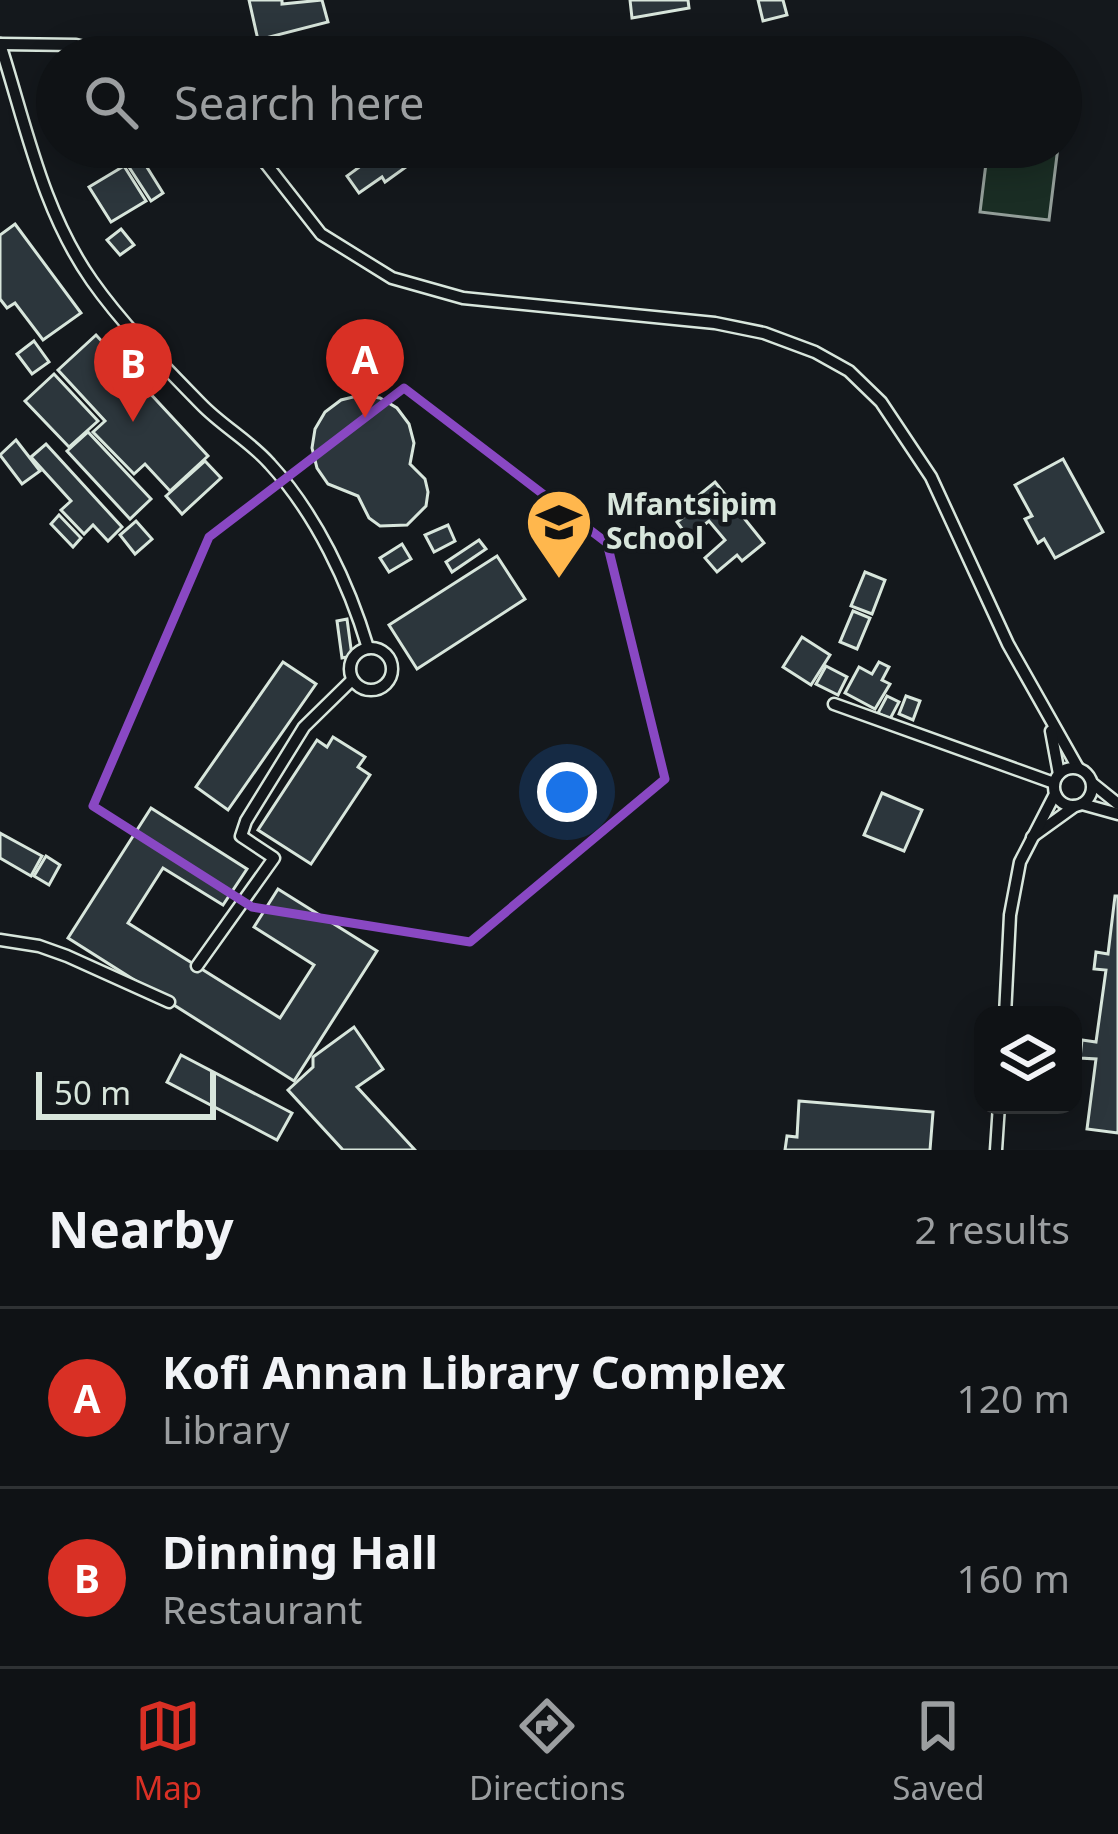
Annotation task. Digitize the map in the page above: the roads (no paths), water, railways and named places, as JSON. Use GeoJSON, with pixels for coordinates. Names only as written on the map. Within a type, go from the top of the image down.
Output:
{"type":"FeatureCollection","features":[{"type":"Feature","properties":{"kind":"lane"},"geometry":{"type":"LineString","coordinates":[[36,45],[0,44],[36,163]]}},
{"type":"Feature","properties":{"kind":"lane"},"geometry":{"type":"LineString","coordinates":[[37,168],[68,245],[94,284],[202,406],[269,462],[297,498],[344,582],[368,648],[387,655],[392,664],[388,683],[369,691],[352,680]]}},
{"type":"Feature","properties":{"kind":"lane"},"geometry":{"type":"LineString","coordinates":[[269,168],[321,234],[392,278],[463,298],[715,322],[764,333],[850,371],[880,402],[931,477],[990,607],[1078,768],[1118,804]]}},
{"type":"Feature","properties":{"kind":"lane"},"geometry":{"type":"LineString","coordinates":[[197,966],[274,858],[242,836],[247,821],[304,727],[352,680],[352,660],[368,648]]}},
{"type":"Feature","properties":{"kind":"lane"},"geometry":{"type":"LineString","coordinates":[[834,704],[1056,784]]}},
{"type":"Feature","properties":{"kind":"lane"},"geometry":{"type":"LineString","coordinates":[[1046,716],[1056,784],[1067,805],[1118,814]]}},
{"type":"Feature","properties":{"kind":"lane"},"geometry":{"type":"LineString","coordinates":[[1005,1006],[1010,915],[1020,862],[1056,784],[1078,768]]}},
{"type":"Feature","properties":{"kind":"lane"},"geometry":{"type":"LineString","coordinates":[[1029,839],[1088,799],[1092,783]]}},
{"type":"Feature","properties":{"kind":"lane"},"geometry":{"type":"LineString","coordinates":[[0,940],[67,956],[169,1002]]}},
{"type":"Feature","properties":{"kind":"lane"},"geometry":{"type":"LineString","coordinates":[[996,1150],[998,1114]]}},
{"type":"Feature","properties":{"kind":"place","name":"Kofi Annan Library Complex"},"geometry":{"type":"Point","coordinates":[365,418]}},
{"type":"Feature","properties":{"kind":"place","name":"Dinning Hall"},"geometry":{"type":"Point","coordinates":[133,422]}},
{"type":"Feature","properties":{"kind":"place","name":"Mfantsipim School"},"geometry":{"type":"Point","coordinates":[559,581]}}]}
